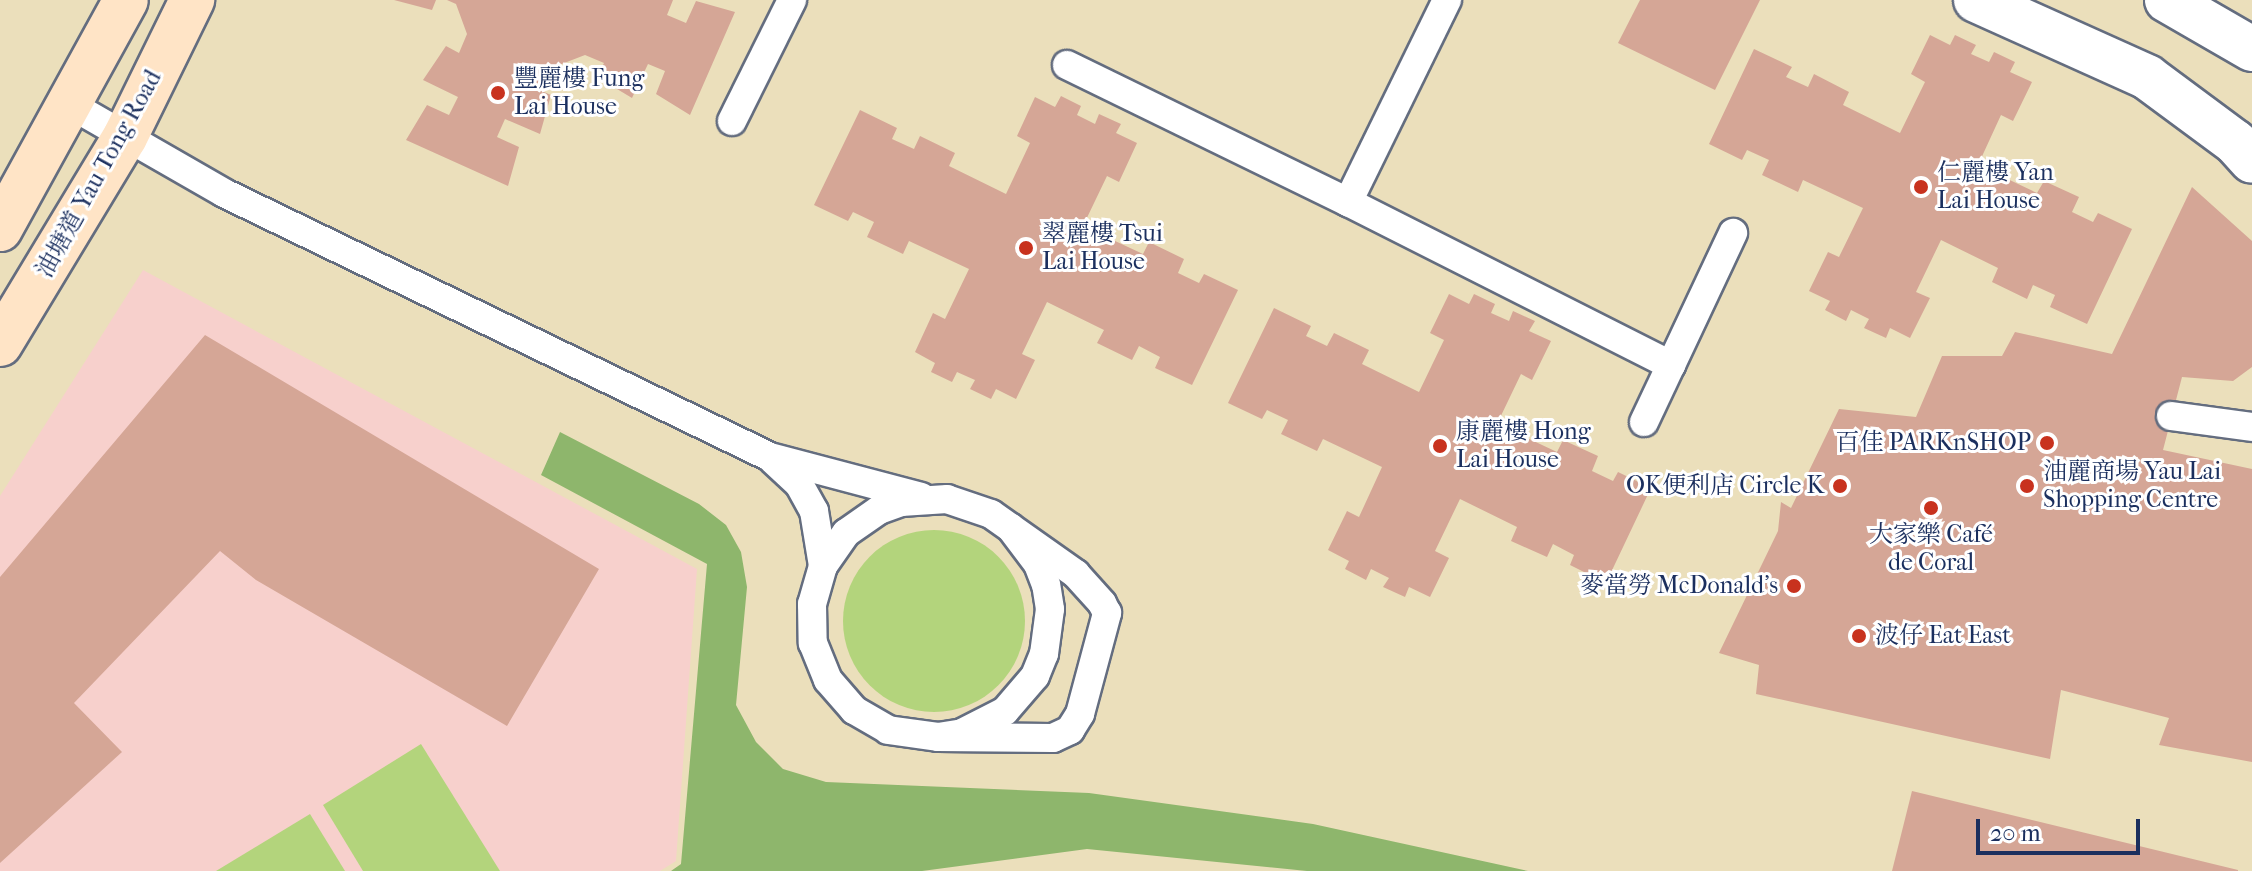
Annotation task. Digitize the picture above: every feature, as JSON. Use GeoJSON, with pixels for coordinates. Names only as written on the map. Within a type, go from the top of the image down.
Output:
{"type":"FeatureCollection","features":[{"type":"Feature","properties":{"kind":"street"},"geometry":{"type":"LineString","coordinates":[[0,229],[71,105],[126,0]]}},
{"type":"Feature","properties":{"kind":"street","name":"油塘道 Yau Tong Road"},"geometry":{"type":"LineString","coordinates":[[0,344],[125,137],[192,0]]}},
{"type":"Feature","properties":{"kind":"street"},"geometry":{"type":"LineString","coordinates":[[1976,0],[2147,77],[2235,142],[2252,161]]}},
{"type":"Feature","properties":{"kind":"street"},"geometry":{"type":"LineString","coordinates":[[2167,0],[2252,49]]}},
{"type":"Feature","properties":{"kind":"lane"},"geometry":{"type":"LineString","coordinates":[[732,121],[792,0]]}},
{"type":"Feature","properties":{"kind":"lane"},"geometry":{"type":"LineString","coordinates":[[1348,202],[1447,0]]}},
{"type":"Feature","properties":{"kind":"lane"},"geometry":{"type":"LineString","coordinates":[[1067,65],[1671,365]]}},
{"type":"Feature","properties":{"kind":"lane"},"geometry":{"type":"LineString","coordinates":[[71,105],[224,193],[770,457],[924,498],[970,505],[1010,527],[1076,574],[1107,613],[1080,714],[1070,730],[1053,738],[938,737],[888,730],[854,710],[828,680],[813,643],[812,604],[823,566],[846,533],[879,510],[924,498]]}},
{"type":"Feature","properties":{"kind":"lane"},"geometry":{"type":"LineString","coordinates":[[1644,422],[1733,233]]}},
{"type":"Feature","properties":{"kind":"lane"},"geometry":{"type":"LineString","coordinates":[[2171,416],[2252,427]]}},
{"type":"Feature","properties":{"kind":"lane"},"geometry":{"type":"LineString","coordinates":[[770,457],[799,484],[814,511],[823,566]]}},
{"type":"Feature","properties":{"kind":"lane"},"geometry":{"type":"LineString","coordinates":[[938,737],[986,724],[1005,711],[1035,676],[1044,654],[1050,609],[1046,585],[1038,564],[1010,527]]}},
{"type":"Feature","properties":{"kind":"shaded area"},"geometry":{"type":"Polygon","coordinates":[[[143,270],[697,569],[676,861],[660,871],[0,871],[0,496],[143,270]]]}},
{"type":"Feature","properties":{"kind":"green space"},"geometry":{"type":"Polygon","coordinates":[[[560,432],[699,504],[726,525],[741,552],[747,587],[736,705],[756,742],[783,769],[826,782],[1089,793],[1313,824],[1528,871],[1307,871],[1087,849],[922,871],[671,871],[681,864],[707,564],[541,475],[560,432]]]}},
{"type":"Feature","properties":{"kind":"green space"},"geometry":{"type":"Polygon","coordinates":[[[934,530],[969,537],[985,545],[998,557],[1010,570],[1018,586],[1025,621],[1018,656],[1010,672],[998,685],[985,697],[969,705],[934,712],[899,705],[883,697],[870,685],[858,672],[850,656],[843,621],[850,586],[858,570],[870,557],[883,545],[899,537],[934,530]]]}},
{"type":"Feature","properties":{"kind":"green space"},"geometry":{"type":"Polygon","coordinates":[[[421,744],[500,871],[363,871],[323,805],[421,744]]]}},
{"type":"Feature","properties":{"kind":"green space"},"geometry":{"type":"Polygon","coordinates":[[[310,814],[345,871],[216,871],[310,814]]]}},
{"type":"Feature","properties":{"kind":"building"},"geometry":{"type":"Polygon","coordinates":[[[394,0],[436,0],[432,10],[394,0]]]}},
{"type":"Feature","properties":{"kind":"building","name":"豐麗樓 Fung Lai House"},"geometry":{"type":"Polygon","coordinates":[[[447,0],[673,0],[667,15],[686,23],[696,1],[735,12],[690,115],[656,94],[665,71],[648,64],[632,98],[597,77],[604,63],[585,55],[546,70],[537,89],[551,95],[540,134],[505,119],[497,137],[519,147],[508,186],[406,140],[427,105],[449,115],[458,97],[423,80],[446,46],[459,53],[467,34],[456,4],[447,0]]]}},
{"type":"Feature","properties":{"kind":"building"},"geometry":{"type":"Polygon","coordinates":[[[1640,0],[1760,0],[1715,90],[1618,43],[1640,0]]]}},
{"type":"Feature","properties":{"kind":"building","name":"仁麗樓 Yan Lai House"},"geometry":{"type":"Polygon","coordinates":[[[1930,35],[1950,45],[1955,35],[1976,45],[1971,54],[1989,62],[1994,52],[2015,62],[2010,72],[2032,82],[2013,121],[2001,115],[1978,165],[2037,193],[2044,181],[2079,197],[2072,212],[2093,222],[2098,213],[2132,229],[2087,324],[2050,307],[2055,295],[2033,285],[2027,299],[1992,282],[1998,268],[1941,240],[1916,292],[1930,298],[1910,338],[1890,328],[1886,338],[1864,328],[1869,319],[1851,310],[1846,321],[1825,310],[1830,301],[1809,291],[1828,252],[1839,257],[1863,208],[1803,180],[1798,192],[1762,175],[1769,160],[1747,150],[1742,160],[1709,144],[1754,49],[1792,67],[1786,77],[1808,87],[1814,74],[1849,92],[1843,105],[1900,133],[1925,82],[1911,74],[1930,35]]]}},
{"type":"Feature","properties":{"kind":"building","name":"翠麗樓 Tsui Lai House"},"geometry":{"type":"Polygon","coordinates":[[[1061,96],[1081,106],[1077,115],[1095,124],[1099,114],[1121,124],[1116,133],[1137,143],[1119,182],[1107,176],[1083,226],[1143,254],[1149,242],[1184,259],[1178,273],[1199,283],[1204,274],[1238,290],[1192,385],[1155,368],[1160,357],[1139,346],[1132,360],[1097,343],[1104,330],[1047,302],[1022,354],[1035,360],[1016,399],[996,389],[991,399],[970,389],[975,380],[957,372],[952,382],[931,372],[935,363],[915,352],[933,313],[945,319],[969,269],[909,241],[903,254],[867,237],[874,222],[853,212],[848,221],[814,205],[860,110],[897,128],[892,139],[914,149],[920,136],[955,153],[949,166],[1006,194],[1030,143],[1017,136],[1035,97],[1055,107],[1061,96]]]}},
{"type":"Feature","properties":{"kind":"building","name":"油麗商場 Yau Lai Shopping Centre"},"geometry":{"type":"Polygon","coordinates":[[[2192,187],[2252,241],[2252,367],[2233,381],[2182,377],[2163,450],[2252,469],[2252,762],[2159,745],[2169,718],[2061,690],[2050,759],[1756,694],[1759,665],[1719,653],[1778,531],[1781,502],[1791,508],[1839,409],[1916,417],[1942,356],[2002,356],[2015,332],[2112,354],[2192,187]]]}},
{"type":"Feature","properties":{"kind":"building","name":"康麗樓 Hong Lai House"},"geometry":{"type":"Polygon","coordinates":[[[1449,294],[1469,304],[1474,294],[1495,304],[1491,313],[1509,321],[1513,311],[1535,321],[1529,331],[1551,341],[1532,380],[1521,374],[1497,424],[1557,452],[1563,440],[1598,456],[1592,471],[1613,481],[1618,472],[1651,488],[1606,583],[1570,565],[1574,555],[1553,544],[1547,557],[1511,541],[1517,527],[1460,499],[1435,551],[1449,558],[1430,597],[1409,587],[1405,597],[1383,587],[1389,578],[1371,569],[1366,580],[1345,569],[1349,561],[1328,550],[1347,511],[1359,517],[1382,467],[1323,439],[1317,451],[1281,434],[1288,420],[1267,410],[1262,419],[1228,403],[1274,308],[1311,326],[1306,336],[1327,346],[1334,333],[1369,350],[1362,364],[1419,392],[1444,340],[1430,333],[1449,294]]]}},
{"type":"Feature","properties":{"kind":"building"},"geometry":{"type":"Polygon","coordinates":[[[205,335],[599,569],[507,726],[256,580],[220,551],[74,703],[122,752],[0,863],[0,577],[205,335]]]}},
{"type":"Feature","properties":{"kind":"building"},"geometry":{"type":"Polygon","coordinates":[[[1912,791],[2238,870],[2238,871],[1892,871],[1912,791]]]}},
{"type":"Feature","properties":{"kind":"place","name":"豐麗樓 Fung Lai House"},"geometry":{"type":"Point","coordinates":[498,93]}},
{"type":"Feature","properties":{"kind":"place","name":"仁麗樓 Yan Lai House"},"geometry":{"type":"Point","coordinates":[1921,187]}},
{"type":"Feature","properties":{"kind":"place","name":"翠麗樓 Tsui Lai House"},"geometry":{"type":"Point","coordinates":[1026,248]}},
{"type":"Feature","properties":{"kind":"place","name":"百佳 PARKnSHOP"},"geometry":{"type":"Point","coordinates":[2047,443]}},
{"type":"Feature","properties":{"kind":"place","name":"康麗樓 Hong Lai House"},"geometry":{"type":"Point","coordinates":[1440,446]}},
{"type":"Feature","properties":{"kind":"place","name":"OK便利店 Circle K"},"geometry":{"type":"Point","coordinates":[1840,486]}},
{"type":"Feature","properties":{"kind":"place","name":"油麗商場 Yau Lai Shopping Centre"},"geometry":{"type":"Point","coordinates":[2027,486]}},
{"type":"Feature","properties":{"kind":"place","name":"大家樂 Café de Coral"},"geometry":{"type":"Point","coordinates":[1931,508]}},
{"type":"Feature","properties":{"kind":"place","name":"麥當勞 McDonald's"},"geometry":{"type":"Point","coordinates":[1794,586]}},
{"type":"Feature","properties":{"kind":"place","name":"波仔 Eat East"},"geometry":{"type":"Point","coordinates":[1859,636]}}]}
